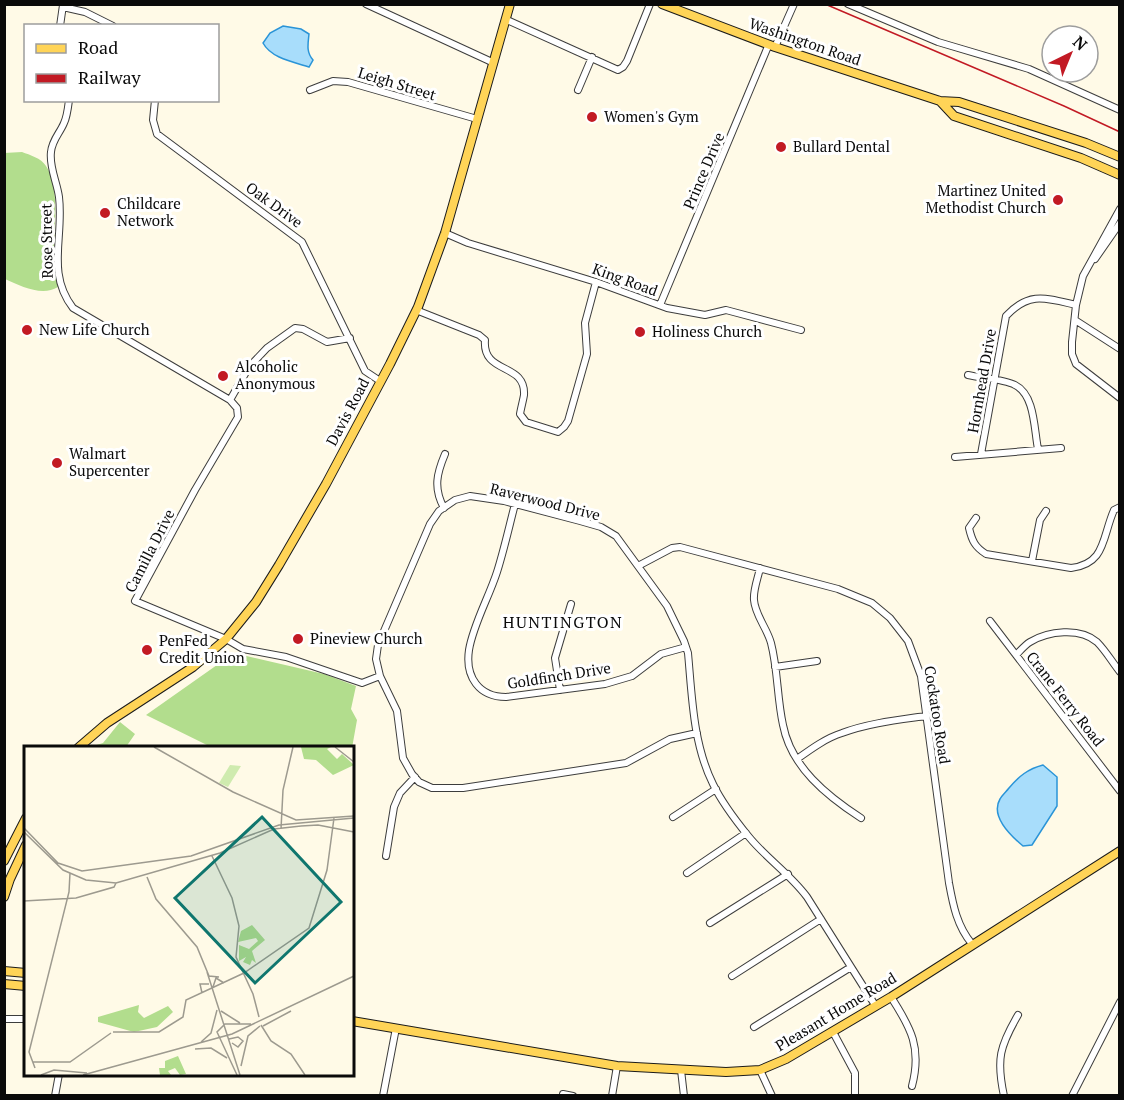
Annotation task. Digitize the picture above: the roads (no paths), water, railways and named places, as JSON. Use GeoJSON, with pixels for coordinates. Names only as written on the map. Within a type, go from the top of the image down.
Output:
{"type":"FeatureCollection","features":[{"type":"Feature","properties":{"kind":"main road","name":"Davis Road"},"geometry":{"type":"LineString","coordinates":[[79,746],[107,723],[193,667],[226,639],[256,602],[279,565],[380,381],[416,310],[445,233],[510,4]]}},
{"type":"Feature","properties":{"kind":"main road","name":"Washington Road"},"geometry":{"type":"LineString","coordinates":[[662,4],[772,46],[940,101],[959,102],[1077,140],[1119,157]]}},
{"type":"Feature","properties":{"kind":"main road","name":"Washington Road"},"geometry":{"type":"LineString","coordinates":[[940,101],[954,116],[1081,158],[1119,175]]}},
{"type":"Feature","properties":{"kind":"main road"},"geometry":{"type":"LineString","coordinates":[[4,861],[24,822]]}},
{"type":"Feature","properties":{"kind":"main road"},"geometry":{"type":"LineString","coordinates":[[4,897],[24,849]]}},
{"type":"Feature","properties":{"kind":"main road","name":"Pleasant Home Road"},"geometry":{"type":"LineString","coordinates":[[354,1021],[617,1066],[726,1072],[760,1070],[786,1059],[891,997],[1119,851]]}},
{"type":"Feature","properties":{"kind":"main road"},"geometry":{"type":"LineString","coordinates":[[4,971],[24,974]]}},
{"type":"Feature","properties":{"kind":"main road"},"geometry":{"type":"LineString","coordinates":[[4,984],[24,986]]}},
{"type":"Feature","properties":{"kind":"street"},"geometry":{"type":"LineString","coordinates":[[366,4],[494,63]]}},
{"type":"Feature","properties":{"kind":"street"},"geometry":{"type":"LineString","coordinates":[[507,20],[618,70],[627,61],[650,4]]}},
{"type":"Feature","properties":{"kind":"street","name":"Prince Drive"},"geometry":{"type":"LineString","coordinates":[[660,306],[772,46],[794,4]]}},
{"type":"Feature","properties":{"kind":"street"},"geometry":{"type":"LineString","coordinates":[[848,4],[938,42],[1029,69],[1119,110]]}},
{"type":"Feature","properties":{"kind":"street"},"geometry":{"type":"LineString","coordinates":[[60,24],[63,6],[85,12],[109,24]]}},
{"type":"Feature","properties":{"kind":"street"},"geometry":{"type":"LineString","coordinates":[[578,90],[592,57]]}},
{"type":"Feature","properties":{"kind":"street","name":"Leigh Street"},"geometry":{"type":"LineString","coordinates":[[310,90],[333,81],[348,82],[477,119]]}},
{"type":"Feature","properties":{"kind":"street","name":"Rose Street"},"geometry":{"type":"LineString","coordinates":[[69,102],[65,122],[52,144],[50,156],[59,196],[60,215],[56,256],[60,284],[65,298],[73,308],[230,400]]}},
{"type":"Feature","properties":{"kind":"street","name":"Oak Drive"},"geometry":{"type":"LineString","coordinates":[[155,102],[153,120],[157,134],[302,242],[351,338],[365,371],[380,381]]}},
{"type":"Feature","properties":{"kind":"street"},"geometry":{"type":"LineString","coordinates":[[1119,209],[1083,276],[1076,305],[1072,342],[1072,354],[1076,364],[1119,398]]}},
{"type":"Feature","properties":{"kind":"street"},"geometry":{"type":"LineString","coordinates":[[1089,266],[1119,223]]}},
{"type":"Feature","properties":{"kind":"street","name":"King Road"},"geometry":{"type":"LineString","coordinates":[[445,233],[468,243],[596,282],[660,306],[705,315],[726,310],[801,330]]}},
{"type":"Feature","properties":{"kind":"street"},"geometry":{"type":"LineString","coordinates":[[416,310],[479,335],[485,340],[484,351],[489,360],[510,370],[522,381],[524,394],[520,414],[526,422],[558,432],[568,421],[586,354],[585,323],[596,282]]}},
{"type":"Feature","properties":{"kind":"street","name":"Hornhead Drive"},"geometry":{"type":"LineString","coordinates":[[981,454],[1006,316],[1017,304],[1032,298],[1051,299],[1076,305]]}},
{"type":"Feature","properties":{"kind":"street"},"geometry":{"type":"LineString","coordinates":[[1075,320],[1119,349]]}},
{"type":"Feature","properties":{"kind":"street"},"geometry":{"type":"LineString","coordinates":[[230,400],[249,367],[267,348],[295,328],[303,329],[327,342],[351,338]]}},
{"type":"Feature","properties":{"kind":"street"},"geometry":{"type":"LineString","coordinates":[[968,375],[1014,384],[1028,398],[1038,449]]}},
{"type":"Feature","properties":{"kind":"street","name":"Camilla Drive"},"geometry":{"type":"LineString","coordinates":[[226,639],[135,601],[195,490],[238,417],[237,408],[230,400]]}},
{"type":"Feature","properties":{"kind":"street"},"geometry":{"type":"LineString","coordinates":[[955,457],[1061,448]]}},
{"type":"Feature","properties":{"kind":"street"},"geometry":{"type":"LineString","coordinates":[[444,508],[437,486],[437,475],[446,454]]}},
{"type":"Feature","properties":{"kind":"street","name":"Raverwood Drive"},"geometry":{"type":"LineString","coordinates":[[415,777],[403,758],[397,711],[380,676],[376,659],[378,645],[424,535],[439,511],[455,500],[470,496],[515,504],[601,527],[616,536],[667,606],[686,647],[697,733],[711,782],[746,833],[788,874],[807,897],[874,1005]]}},
{"type":"Feature","properties":{"kind":"street","name":"Goldfinch Drive"},"geometry":{"type":"LineString","coordinates":[[515,504],[497,571],[468,652],[470,671],[476,685],[483,692],[494,697],[605,684],[632,676],[661,654],[686,647]]}},
{"type":"Feature","properties":{"kind":"street"},"geometry":{"type":"LineString","coordinates":[[976,518],[969,528],[972,541],[976,548],[986,554],[1071,568],[1085,566],[1095,559],[1102,546],[1114,510],[1119,507]]}},
{"type":"Feature","properties":{"kind":"street"},"geometry":{"type":"LineString","coordinates":[[1032,561],[1040,520],[1046,511]]}},
{"type":"Feature","properties":{"kind":"street","name":"Cockatoo Road"},"geometry":{"type":"LineString","coordinates":[[638,566],[672,548],[680,547],[838,589],[872,603],[890,618],[908,641],[918,666],[954,911],[962,932],[972,944]]}},
{"type":"Feature","properties":{"kind":"street"},"geometry":{"type":"LineString","coordinates":[[760,568],[754,601],[767,630],[775,667],[783,728],[789,745],[814,782],[838,804],[861,818]]}},
{"type":"Feature","properties":{"kind":"street"},"geometry":{"type":"LineString","coordinates":[[560,690],[555,658],[571,604]]}},
{"type":"Feature","properties":{"kind":"street","name":"Crane Ferry Road"},"geometry":{"type":"LineString","coordinates":[[990,621],[1119,791]]}},
{"type":"Feature","properties":{"kind":"street"},"geometry":{"type":"LineString","coordinates":[[1016,655],[1028,643],[1043,636],[1061,632],[1080,634],[1095,640],[1119,672]]}},
{"type":"Feature","properties":{"kind":"street"},"geometry":{"type":"LineString","coordinates":[[226,639],[243,649],[286,657],[362,683],[380,676]]}},
{"type":"Feature","properties":{"kind":"street"},"geometry":{"type":"LineString","coordinates":[[775,667],[817,661]]}},
{"type":"Feature","properties":{"kind":"street"},"geometry":{"type":"LineString","coordinates":[[797,759],[840,733],[869,725],[926,716]]}},
{"type":"Feature","properties":{"kind":"street"},"geometry":{"type":"LineString","coordinates":[[386,856],[394,807],[400,793],[415,777],[419,782],[432,788],[444,789],[606,767],[632,761],[670,739],[697,733]]}},
{"type":"Feature","properties":{"kind":"street"},"geometry":{"type":"LineString","coordinates":[[673,817],[716,789]]}},
{"type":"Feature","properties":{"kind":"street"},"geometry":{"type":"LineString","coordinates":[[687,873],[746,833]]}},
{"type":"Feature","properties":{"kind":"street"},"geometry":{"type":"LineString","coordinates":[[710,923],[788,874]]}},
{"type":"Feature","properties":{"kind":"street"},"geometry":{"type":"LineString","coordinates":[[732,976],[821,919]]}},
{"type":"Feature","properties":{"kind":"street"},"geometry":{"type":"LineString","coordinates":[[754,1027],[851,967]]}},
{"type":"Feature","properties":{"kind":"street"},"geometry":{"type":"LineString","coordinates":[[891,997],[911,1031],[917,1053],[912,1086]]}},
{"type":"Feature","properties":{"kind":"street"},"geometry":{"type":"LineString","coordinates":[[1072,1095],[1119,1002]]}},
{"type":"Feature","properties":{"kind":"street"},"geometry":{"type":"LineString","coordinates":[[1004,1095],[999,1073],[1003,1042],[1018,1015]]}},
{"type":"Feature","properties":{"kind":"street"},"geometry":{"type":"LineString","coordinates":[[4,1019],[24,1019]]}},
{"type":"Feature","properties":{"kind":"street"},"geometry":{"type":"LineString","coordinates":[[383,1095],[396,1028]]}},
{"type":"Feature","properties":{"kind":"street"},"geometry":{"type":"LineString","coordinates":[[833,1032],[855,1073],[855,1095]]}},
{"type":"Feature","properties":{"kind":"street"},"geometry":{"type":"LineString","coordinates":[[612,1095],[617,1066]]}},
{"type":"Feature","properties":{"kind":"street"},"geometry":{"type":"LineString","coordinates":[[681,1070],[684,1095]]}},
{"type":"Feature","properties":{"kind":"street"},"geometry":{"type":"LineString","coordinates":[[760,1070],[772,1095]]}},
{"type":"Feature","properties":{"kind":"street"},"geometry":{"type":"LineString","coordinates":[[56,1095],[59,1076]]}},
{"type":"Feature","properties":{"kind":"street"},"geometry":{"type":"LineString","coordinates":[[563,1094],[573,1095]]}},
{"type":"Feature","properties":{"kind":"water"},"geometry":{"type":"Polygon","coordinates":[[[283,26],[301,29],[309,34],[308,51],[313,60],[309,67],[277,56],[263,43],[270,33],[283,26]]]}},
{"type":"Feature","properties":{"kind":"water"},"geometry":{"type":"Polygon","coordinates":[[[1043,765],[1057,777],[1057,806],[1032,845],[1023,846],[1003,825],[998,805],[1002,796],[1020,777],[1043,765]]]}},
{"type":"Feature","properties":{"kind":"railway"},"geometry":{"type":"LineString","coordinates":[[825,4],[1120,132]]}},
{"type":"Feature","properties":{"kind":"place","name":"Women's Gym"},"geometry":{"type":"Point","coordinates":[592,117]}},
{"type":"Feature","properties":{"kind":"place","name":"Bullard Dental"},"geometry":{"type":"Point","coordinates":[781,147]}},
{"type":"Feature","properties":{"kind":"place","name":"Martinez United Methodist Church"},"geometry":{"type":"Point","coordinates":[1058,200]}},
{"type":"Feature","properties":{"kind":"place","name":"Childcare Network"},"geometry":{"type":"Point","coordinates":[105,213]}},
{"type":"Feature","properties":{"kind":"place","name":"New Life Church"},"geometry":{"type":"Point","coordinates":[27,330]}},
{"type":"Feature","properties":{"kind":"place","name":"Holiness Church"},"geometry":{"type":"Point","coordinates":[640,332]}},
{"type":"Feature","properties":{"kind":"place","name":"Alcoholic Anonymous"},"geometry":{"type":"Point","coordinates":[223,376]}},
{"type":"Feature","properties":{"kind":"place","name":"Walmart Supercenter"},"geometry":{"type":"Point","coordinates":[57,463]}},
{"type":"Feature","properties":{"kind":"place","name":"Pineview Church"},"geometry":{"type":"Point","coordinates":[298,639]}},
{"type":"Feature","properties":{"kind":"place","name":"PenFed Credit Union"},"geometry":{"type":"Point","coordinates":[147,650]}},
{"type":"Feature","properties":{"kind":"district","name":"HUNTINGTON"},"geometry":{"type":"Point","coordinates":[563,622]}}]}
